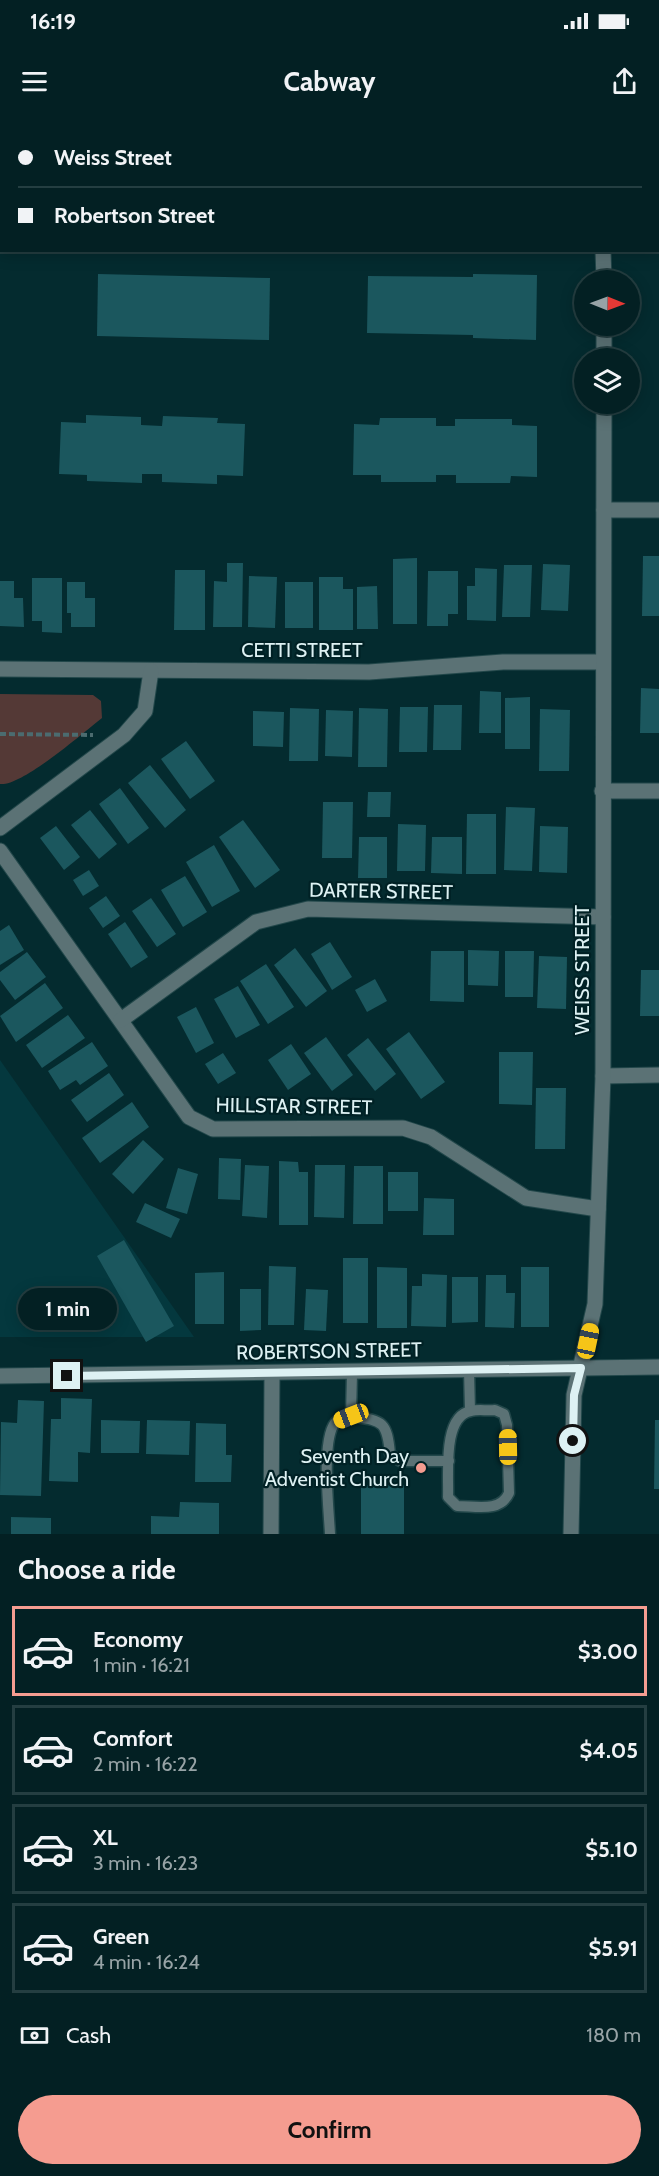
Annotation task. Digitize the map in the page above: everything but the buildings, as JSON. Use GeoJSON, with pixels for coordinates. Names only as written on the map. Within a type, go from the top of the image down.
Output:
{"type":"FeatureCollection","features":[{"type":"Feature","properties":{"kind":"street"},"geometry":{"type":"LineString","coordinates":[[603,252],[604,270]]}},
{"type":"Feature","properties":{"kind":"street","name":"WEISS STREET"},"geometry":{"type":"LineString","coordinates":[[571,1534],[574,1395],[595,1304],[603,1076],[604,414]]}},
{"type":"Feature","properties":{"kind":"street"},"geometry":{"type":"LineString","coordinates":[[604,510],[659,510]]}},
{"type":"Feature","properties":{"kind":"street","name":"CETTI STREET"},"geometry":{"type":"LineString","coordinates":[[0,669],[369,672],[503,662],[603,662]]}},
{"type":"Feature","properties":{"kind":"street"},"geometry":{"type":"LineString","coordinates":[[0,828],[124,735],[145,711],[151,671]]}},
{"type":"Feature","properties":{"kind":"street"},"geometry":{"type":"LineString","coordinates":[[602,791],[659,790]]}},
{"type":"Feature","properties":{"kind":"street","name":"HILLSTAR STREET"},"geometry":{"type":"LineString","coordinates":[[0,851],[189,1117],[213,1129],[404,1128],[430,1137],[526,1198],[598,1209]]}},
{"type":"Feature","properties":{"kind":"street","name":"DARTER STREET"},"geometry":{"type":"LineString","coordinates":[[121,1020],[256,922],[309,909],[603,917]]}},
{"type":"Feature","properties":{"kind":"street"},"geometry":{"type":"LineString","coordinates":[[603,1076],[659,1075]]}},
{"type":"Feature","properties":{"kind":"street","name":"ROBERTSON STREET"},"geometry":{"type":"LineString","coordinates":[[0,1376],[659,1367]]}},
{"type":"Feature","properties":{"kind":"street"},"geometry":{"type":"LineString","coordinates":[[271,1534],[272,1374]]}},
{"type":"Feature","properties":{"kind":"lane"},"geometry":{"type":"LineString","coordinates":[[469,1370],[470,1411]]}},
{"type":"Feature","properties":{"kind":"lane"},"geometry":{"type":"LineString","coordinates":[[351,1416],[352,1372]]}},
{"type":"Feature","properties":{"kind":"lane"},"geometry":{"type":"LineString","coordinates":[[495,1410],[504,1414],[507,1425],[509,1492],[506,1500],[498,1506],[457,1506],[448,1497],[450,1440],[455,1421],[470,1411],[495,1410]]}},
{"type":"Feature","properties":{"kind":"lane"},"geometry":{"type":"LineString","coordinates":[[330,1534],[327,1446],[330,1432],[337,1422],[351,1416],[378,1420],[388,1431],[390,1454],[400,1461],[449,1461]]}},
{"type":"Feature","properties":{"kind":"path"},"geometry":{"type":"LineString","coordinates":[[0,734],[94,735]]}},
{"type":"Feature","properties":{"kind":"shaded area"},"geometry":{"type":"Polygon","coordinates":[[[0,694],[93,695],[101,701],[102,718],[36,768],[10,783],[0,784],[0,694]]]}},
{"type":"Feature","properties":{"kind":"shaded area"},"geometry":{"type":"Polygon","coordinates":[[[0,1060],[194,1337],[0,1337],[0,1060]]]}},
{"type":"Feature","properties":{"kind":"place","name":"Seventh Day Adventist Church"},"geometry":{"type":"Point","coordinates":[421,1468]}},
{"type":"Feature","properties":{"kind":"route"},"geometry":{"type":"LineString","coordinates":[[67,1376],[581,1368],[574,1395],[573,1441]]}}]}
